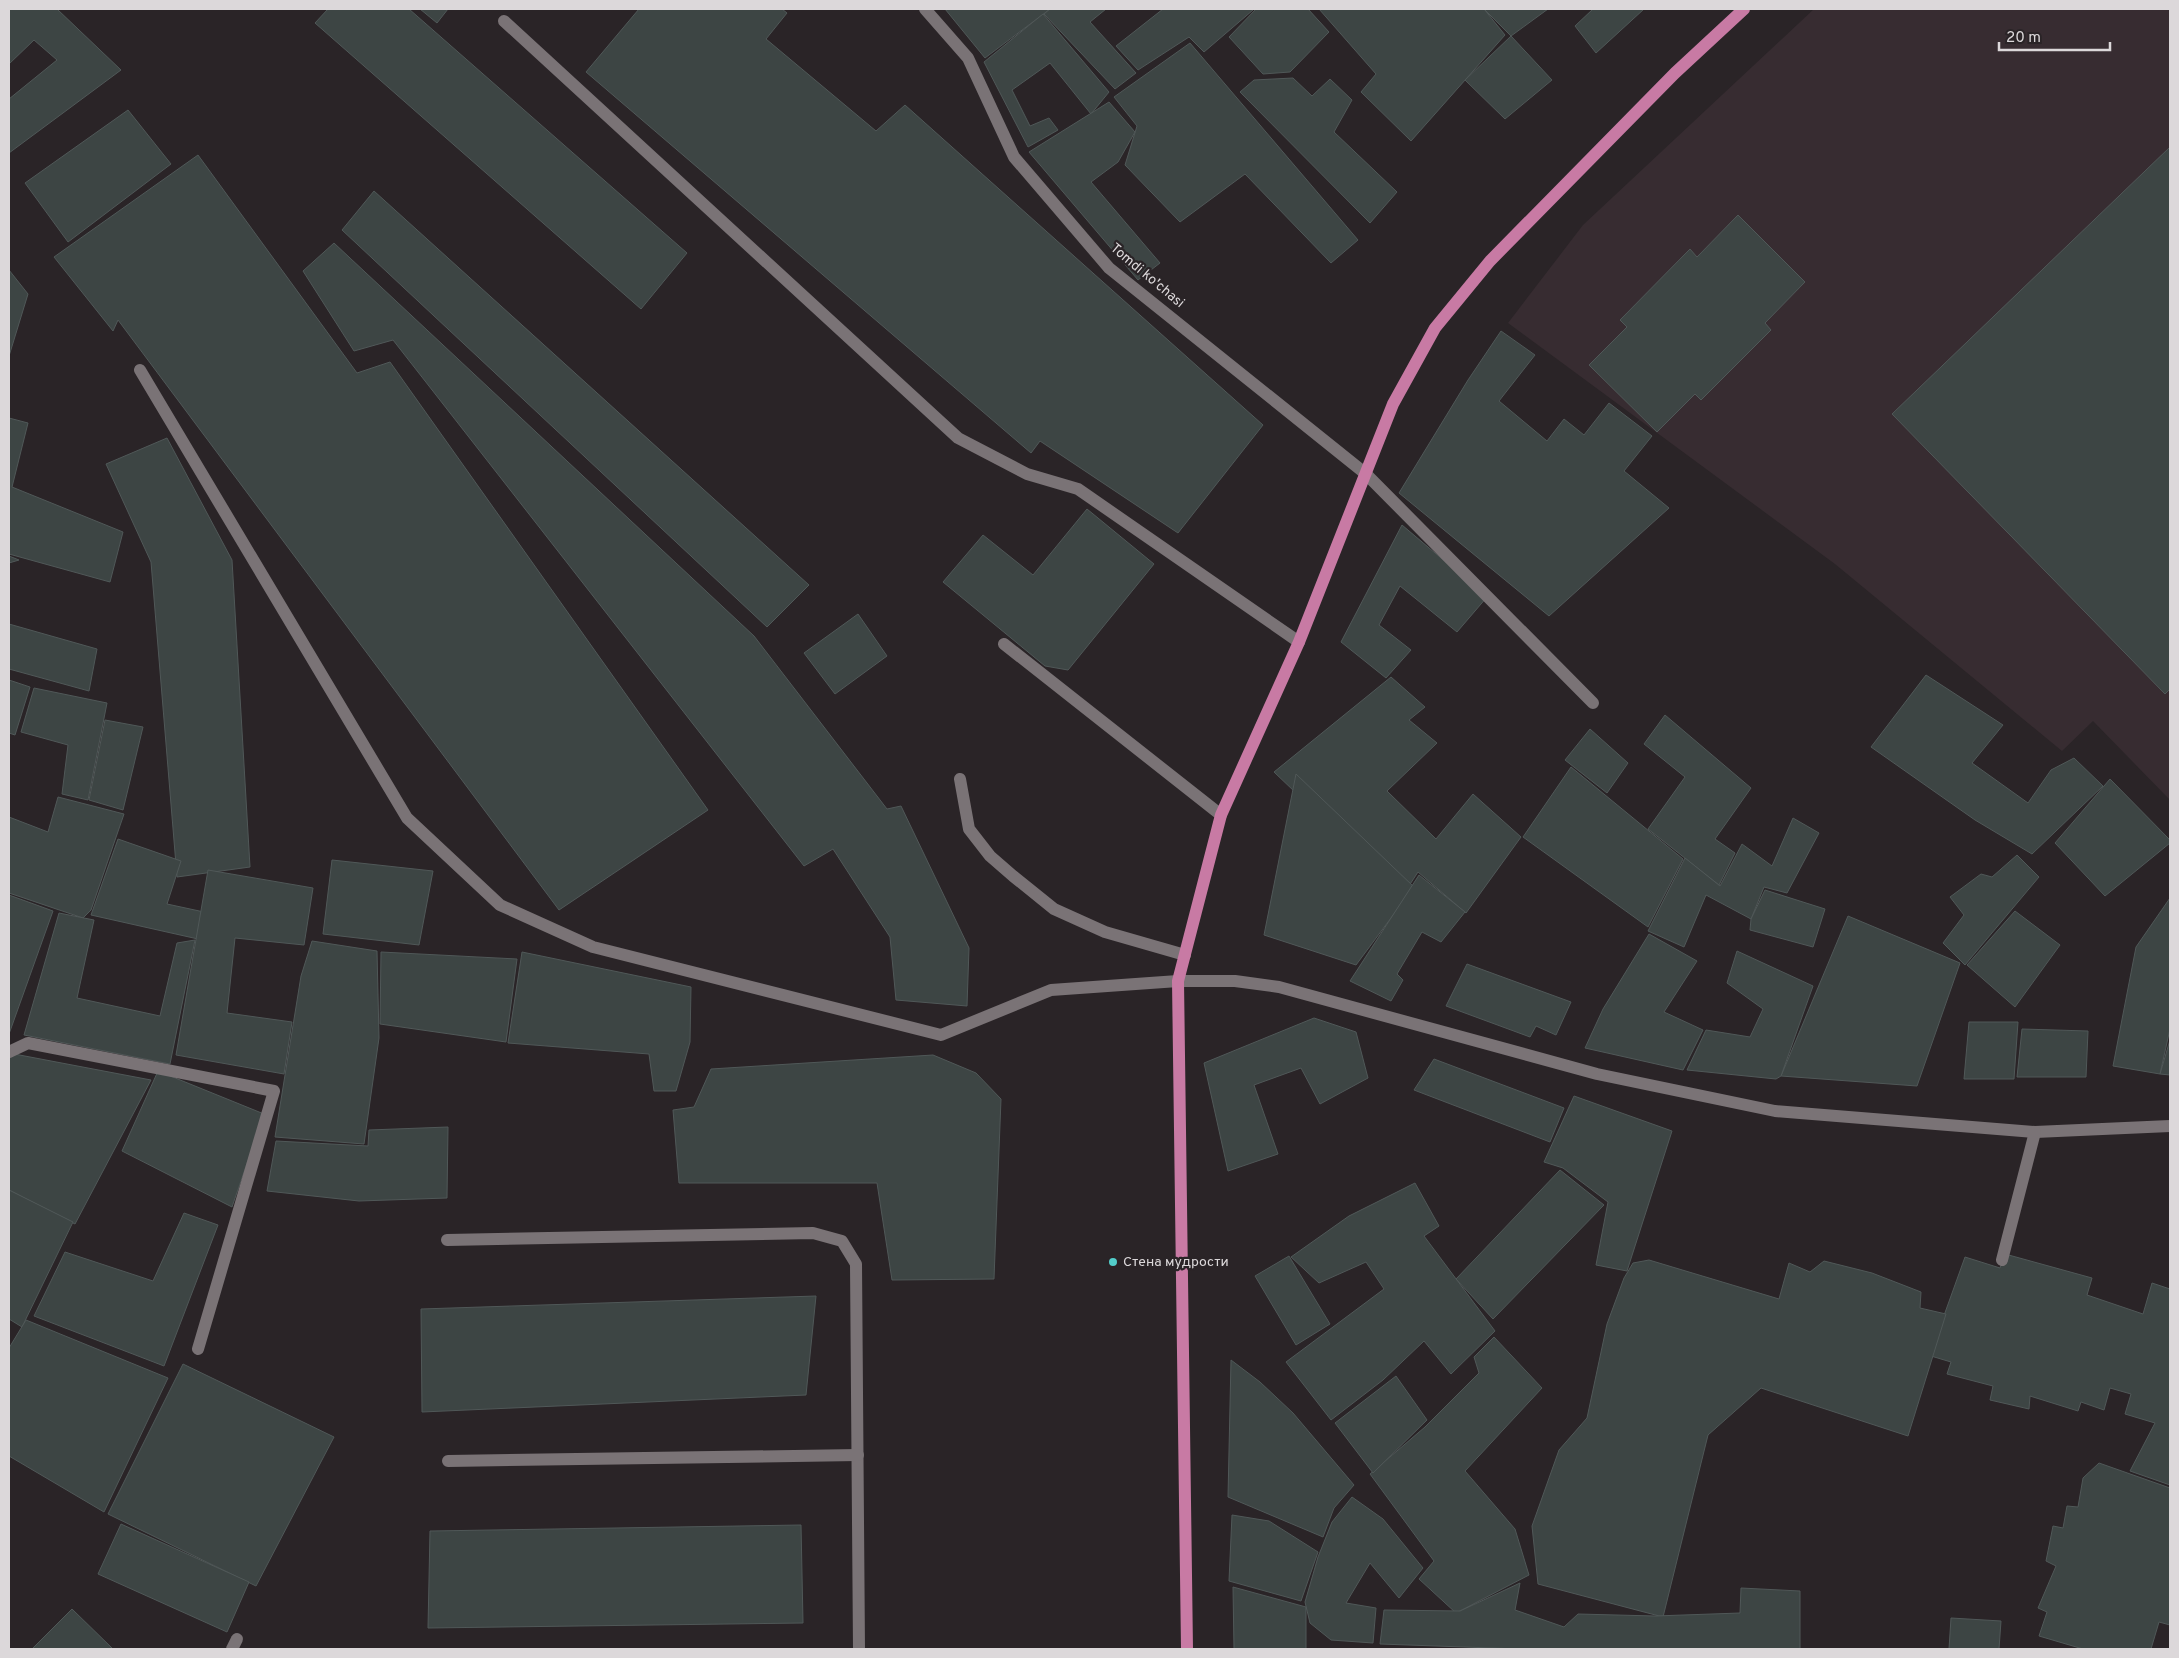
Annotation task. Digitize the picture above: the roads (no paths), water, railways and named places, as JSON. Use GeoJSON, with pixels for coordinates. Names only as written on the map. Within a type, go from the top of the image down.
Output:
{"type":"FeatureCollection","features":[{"type":"Feature","properties":{"kind":"main road"},"geometry":{"type":"LineString","coordinates":[[1187,1649],[1178,980],[1221,815],[1299,642],[1393,404],[1435,328],[1490,261],[1675,73],[1744,9]]}},
{"type":"Feature","properties":{"kind":"street","name":"Tomdi ko'chasi"},"geometry":{"type":"LineString","coordinates":[[925,9],[968,58],[1014,157],[1110,268],[1366,474],[1594,703]]}},
{"type":"Feature","properties":{"kind":"street"},"geometry":{"type":"LineString","coordinates":[[504,21],[958,438],[1027,474],[1078,489],[1299,642]]}},
{"type":"Feature","properties":{"kind":"street"},"geometry":{"type":"LineString","coordinates":[[140,370],[407,818],[500,905],[593,947],[941,1035],[1052,990],[1178,980],[1235,981],[1279,988],[1597,1074],[1775,1111],[2035,1132],[2170,1126]]}},
{"type":"Feature","properties":{"kind":"street"},"geometry":{"type":"LineString","coordinates":[[1004,644],[1221,815]]}},
{"type":"Feature","properties":{"kind":"street"},"geometry":{"type":"LineString","coordinates":[[960,778],[969,829],[990,856],[1054,909],[1097,928],[1185,955]]}},
{"type":"Feature","properties":{"kind":"street"},"geometry":{"type":"LineString","coordinates":[[9,1052],[28,1043],[274,1091],[198,1349]]}},
{"type":"Feature","properties":{"kind":"street"},"geometry":{"type":"LineString","coordinates":[[2002,1260],[2035,1132]]}},
{"type":"Feature","properties":{"kind":"street"},"geometry":{"type":"LineString","coordinates":[[447,1240],[813,1233],[842,1241],[856,1264],[860,1649]]}},
{"type":"Feature","properties":{"kind":"street"},"geometry":{"type":"LineString","coordinates":[[448,1461],[858,1454]]}},
{"type":"Feature","properties":{"kind":"place","name":"Стена мудрости"},"geometry":{"type":"Point","coordinates":[1113,1262]}}]}
